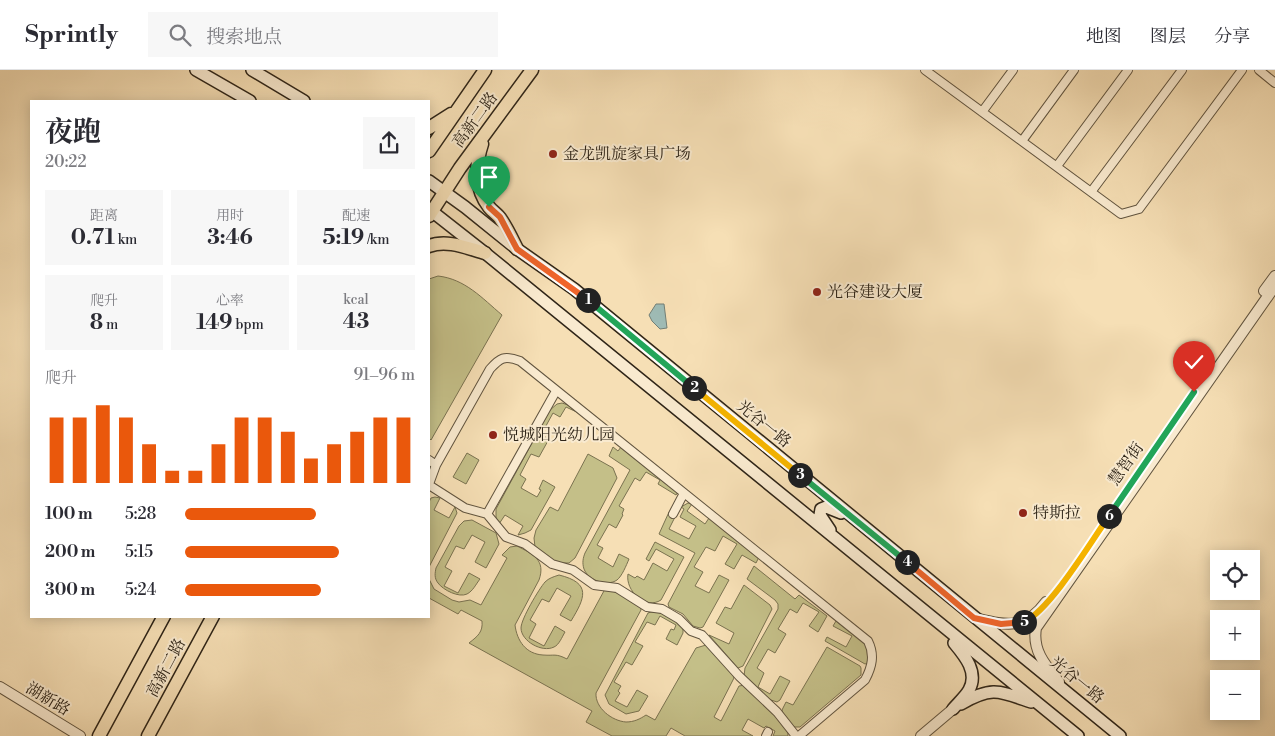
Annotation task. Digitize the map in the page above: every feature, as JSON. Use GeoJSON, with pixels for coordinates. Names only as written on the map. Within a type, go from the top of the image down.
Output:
{"type":"FeatureCollection","features":[{"type":"Feature","properties":{"kind":"main road"},"geometry":{"type":"LineString","coordinates":[[196,70],[248,100]]}},
{"type":"Feature","properties":{"kind":"main road"},"geometry":{"type":"LineString","coordinates":[[252,70],[302,100]]}},
{"type":"Feature","properties":{"kind":"main road","name":"高新二路"},"geometry":{"type":"LineString","coordinates":[[430,148],[485,70]]}},
{"type":"Feature","properties":{"kind":"main road","name":"高新二路"},"geometry":{"type":"LineString","coordinates":[[430,212],[532,70]]}},
{"type":"Feature","properties":{"kind":"main road"},"geometry":{"type":"LineString","coordinates":[[430,127],[455,111]]}},
{"type":"Feature","properties":{"kind":"main road"},"geometry":{"type":"LineString","coordinates":[[486,134],[478,158],[477,172],[480,190],[489,207],[500,217],[517,249]]}},
{"type":"Feature","properties":{"kind":"main road","name":"光谷一路"},"geometry":{"type":"LineString","coordinates":[[430,182],[517,249],[574,289],[1120,736]]}},
{"type":"Feature","properties":{"kind":"main road"},"geometry":{"type":"LineString","coordinates":[[430,212],[485,253],[938,624],[1078,736]]}},
{"type":"Feature","properties":{"kind":"main road"},"geometry":{"type":"LineString","coordinates":[[430,246],[449,243],[485,253]]}},
{"type":"Feature","properties":{"kind":"main road"},"geometry":{"type":"LineString","coordinates":[[843,546],[826,526],[820,515],[821,509],[826,507],[860,524]]}},
{"type":"Feature","properties":{"kind":"main road","name":"高新二路"},"geometry":{"type":"LineString","coordinates":[[99,736],[163,618]]}},
{"type":"Feature","properties":{"kind":"main road","name":"高新二路"},"geometry":{"type":"LineString","coordinates":[[148,736],[212,618]]}},
{"type":"Feature","properties":{"kind":"main road"},"geometry":{"type":"LineString","coordinates":[[938,624],[968,660],[971,669],[972,681],[969,690],[954,709]]}},
{"type":"Feature","properties":{"kind":"main road"},"geometry":{"type":"LineString","coordinates":[[954,709],[984,692],[1006,693],[1040,705]]}},
{"type":"Feature","properties":{"kind":"street"},"geometry":{"type":"LineString","coordinates":[[925,70],[1121,214],[1139,209],[1242,70]]}},
{"type":"Feature","properties":{"kind":"street"},"geometry":{"type":"LineString","coordinates":[[982,112],[1013,70]]}},
{"type":"Feature","properties":{"kind":"street"},"geometry":{"type":"LineString","coordinates":[[1022,141],[1074,70]]}},
{"type":"Feature","properties":{"kind":"street"},"geometry":{"type":"LineString","coordinates":[[1057,166],[1128,70]]}},
{"type":"Feature","properties":{"kind":"street"},"geometry":{"type":"LineString","coordinates":[[1091,192],[1182,70]]}},
{"type":"Feature","properties":{"kind":"street"},"geometry":{"type":"LineString","coordinates":[[1259,70],[1275,83]]}},
{"type":"Feature","properties":{"kind":"street","name":"慧智街"},"geometry":{"type":"LineString","coordinates":[[974,618],[1001,624],[1013,624],[1032,618],[1042,608],[1073,567],[1275,276]]}},
{"type":"Feature","properties":{"kind":"street","name":"慧智街"},"geometry":{"type":"LineString","coordinates":[[1068,693],[1040,656],[1036,647],[1036,628],[1275,286]]}},
{"type":"Feature","properties":{"kind":"street"},"geometry":{"type":"LineString","coordinates":[[430,481],[436,465],[490,369],[498,360],[509,357],[520,361],[868,641],[872,650],[871,669],[865,680],[798,736],[702,635],[691,631],[679,619],[662,608],[647,607],[617,588],[594,585],[573,570],[552,564],[525,544],[506,537],[486,514],[465,508],[430,485]]}},
{"type":"Feature","properties":{"kind":"street"},"geometry":{"type":"LineString","coordinates":[[486,514],[556,391]]}},
{"type":"Feature","properties":{"kind":"street"},"geometry":{"type":"LineString","coordinates":[[430,461],[436,465]]}},
{"type":"Feature","properties":{"kind":"street"},"geometry":{"type":"LineString","coordinates":[[673,514],[684,493]]}},
{"type":"Feature","properties":{"kind":"street","name":"湖新路"},"geometry":{"type":"LineString","coordinates":[[0,688],[80,736]]}},
{"type":"Feature","properties":{"kind":"street"},"geometry":{"type":"LineString","coordinates":[[921,736],[954,709]]}},
{"type":"Feature","properties":{"kind":"shaded area"},"geometry":{"type":"Polygon","coordinates":[[[438,276],[465,285],[502,315],[431,440],[430,439],[430,279],[438,276]]]}},
{"type":"Feature","properties":{"kind":"shaded area"},"geometry":{"type":"Polygon","coordinates":[[[562,403],[583,415],[566,407],[560,417],[553,413],[541,435],[549,439],[539,457],[531,454],[520,475],[526,479],[521,488],[537,497],[543,480],[555,487],[531,530],[518,535],[523,526],[505,515],[499,524],[496,518],[496,509],[550,410],[557,404],[562,403]]]}},
{"type":"Feature","properties":{"kind":"shaded area"},"geometry":{"type":"Polygon","coordinates":[[[613,447],[618,451],[621,447],[678,492],[676,495],[658,484],[660,480],[646,472],[640,481],[635,478],[619,506],[624,509],[616,528],[609,524],[597,545],[603,548],[598,558],[613,567],[619,554],[629,559],[619,578],[608,583],[598,581],[589,576],[584,569],[583,559],[630,470],[609,456],[613,447]]]}},
{"type":"Feature","properties":{"kind":"shaded area"},"geometry":{"type":"Polygon","coordinates":[[[467,453],[479,460],[466,484],[453,477],[467,453]]]}},
{"type":"Feature","properties":{"kind":"shaded area"},"geometry":{"type":"Polygon","coordinates":[[[588,454],[613,468],[617,478],[575,558],[569,563],[558,563],[539,552],[535,547],[534,538],[536,530],[550,507],[558,511],[588,454]]]}},
{"type":"Feature","properties":{"kind":"shaded area"},"geometry":{"type":"Polygon","coordinates":[[[431,498],[440,498],[434,510],[449,518],[455,507],[457,513],[430,565],[430,500],[431,498]]]}},
{"type":"Feature","properties":{"kind":"shaded area"},"geometry":{"type":"Polygon","coordinates":[[[688,503],[692,504],[687,511],[705,524],[709,518],[759,557],[756,563],[742,555],[734,569],[725,564],[737,544],[723,536],[715,551],[706,547],[694,567],[703,572],[695,586],[709,593],[719,575],[729,580],[703,627],[700,628],[693,626],[683,614],[669,607],[668,604],[695,553],[659,534],[669,512],[676,515],[669,529],[689,539],[696,526],[680,517],[684,509],[681,507],[688,503]]]}},
{"type":"Feature","properties":{"kind":"shaded area"},"geometry":{"type":"Polygon","coordinates":[[[472,520],[496,533],[499,544],[486,568],[475,562],[485,542],[472,535],[464,549],[456,546],[445,567],[452,571],[444,586],[458,593],[469,573],[480,579],[467,594],[451,593],[438,583],[435,576],[436,568],[459,526],[464,521],[472,520]]]}},
{"type":"Feature","properties":{"kind":"shaded area"},"geometry":{"type":"Polygon","coordinates":[[[655,542],[684,557],[661,600],[649,603],[643,601],[633,592],[628,580],[628,574],[644,580],[653,563],[667,571],[674,559],[656,549],[649,561],[646,559],[655,542]]]}},
{"type":"Feature","properties":{"kind":"shaded area"},"geometry":{"type":"Polygon","coordinates":[[[517,546],[533,555],[537,558],[541,567],[539,580],[515,625],[523,646],[532,652],[543,655],[557,655],[567,659],[605,589],[619,594],[641,607],[596,693],[598,704],[605,713],[615,719],[626,722],[637,720],[646,715],[655,720],[696,648],[706,645],[732,673],[734,678],[714,717],[721,721],[739,686],[745,685],[783,724],[788,736],[773,736],[775,731],[766,726],[764,728],[748,719],[742,730],[753,736],[685,736],[671,728],[666,736],[612,736],[586,722],[592,711],[469,643],[479,634],[482,628],[482,621],[461,610],[458,614],[430,599],[430,581],[434,589],[452,600],[459,602],[470,600],[481,605],[507,558],[502,555],[510,547],[517,546]]]}},
{"type":"Feature","properties":{"kind":"shaded area"},"geometry":{"type":"Polygon","coordinates":[[[754,566],[795,599],[799,595],[827,616],[818,632],[809,626],[819,612],[803,603],[797,613],[790,609],[778,629],[786,634],[775,653],[768,649],[757,668],[764,673],[758,687],[770,694],[780,676],[790,681],[777,702],[768,699],[744,676],[745,668],[778,609],[778,604],[775,600],[747,579],[754,566]]]}},
{"type":"Feature","properties":{"kind":"shaded area"},"geometry":{"type":"Polygon","coordinates":[[[559,575],[570,578],[581,587],[583,592],[580,605],[571,621],[560,615],[571,596],[557,588],[549,602],[542,599],[530,620],[536,624],[529,638],[544,646],[555,626],[565,632],[556,646],[549,648],[538,647],[524,637],[521,628],[522,624],[531,604],[545,582],[559,575]]]}},
{"type":"Feature","properties":{"kind":"shaded area"},"geometry":{"type":"Polygon","coordinates":[[[744,585],[770,605],[772,609],[743,666],[738,668],[709,635],[729,644],[734,633],[716,623],[725,607],[731,609],[744,585]]]}},
{"type":"Feature","properties":{"kind":"shaded area"},"geometry":{"type":"Polygon","coordinates":[[[648,613],[664,614],[673,619],[683,628],[683,633],[677,645],[666,639],[671,629],[674,630],[676,625],[660,616],[655,625],[647,622],[635,642],[643,646],[632,665],[626,662],[614,682],[621,686],[618,691],[620,693],[615,701],[627,707],[637,690],[648,696],[639,711],[626,714],[609,704],[605,695],[648,613]]]}},
{"type":"Feature","properties":{"kind":"shaded area"},"geometry":{"type":"Polygon","coordinates":[[[836,621],[866,644],[869,650],[869,663],[865,664],[825,641],[827,637],[846,647],[852,636],[833,626],[836,621]]]}},
{"type":"Feature","properties":{"kind":"shaded area"},"geometry":{"type":"Polygon","coordinates":[[[827,647],[860,666],[861,675],[800,727],[793,727],[782,710],[786,702],[793,705],[827,647]]]}},
{"type":"Feature","properties":{"kind":"water"},"geometry":{"type":"Polygon","coordinates":[[[656,304],[664,304],[667,328],[660,329],[649,315],[656,304]]]}},
{"type":"Feature","properties":{"kind":"place","name":"金龙凯旋家具广场"},"geometry":{"type":"Point","coordinates":[553,154]}},
{"type":"Feature","properties":{"kind":"place","name":"光谷建设大厦"},"geometry":{"type":"Point","coordinates":[817,292]}},
{"type":"Feature","properties":{"kind":"place","name":"悦城阳光幼儿园"},"geometry":{"type":"Point","coordinates":[493,435]}},
{"type":"Feature","properties":{"kind":"place","name":"特斯拉"},"geometry":{"type":"Point","coordinates":[1023,513]}},
{"type":"Feature","properties":{"kind":"route"},"geometry":{"type":"LineString","coordinates":[[489,207],[500,217],[517,249],[574,289],[974,618],[1001,624],[1013,624],[1032,618],[1042,608],[1073,567],[1194,392]]}}]}
